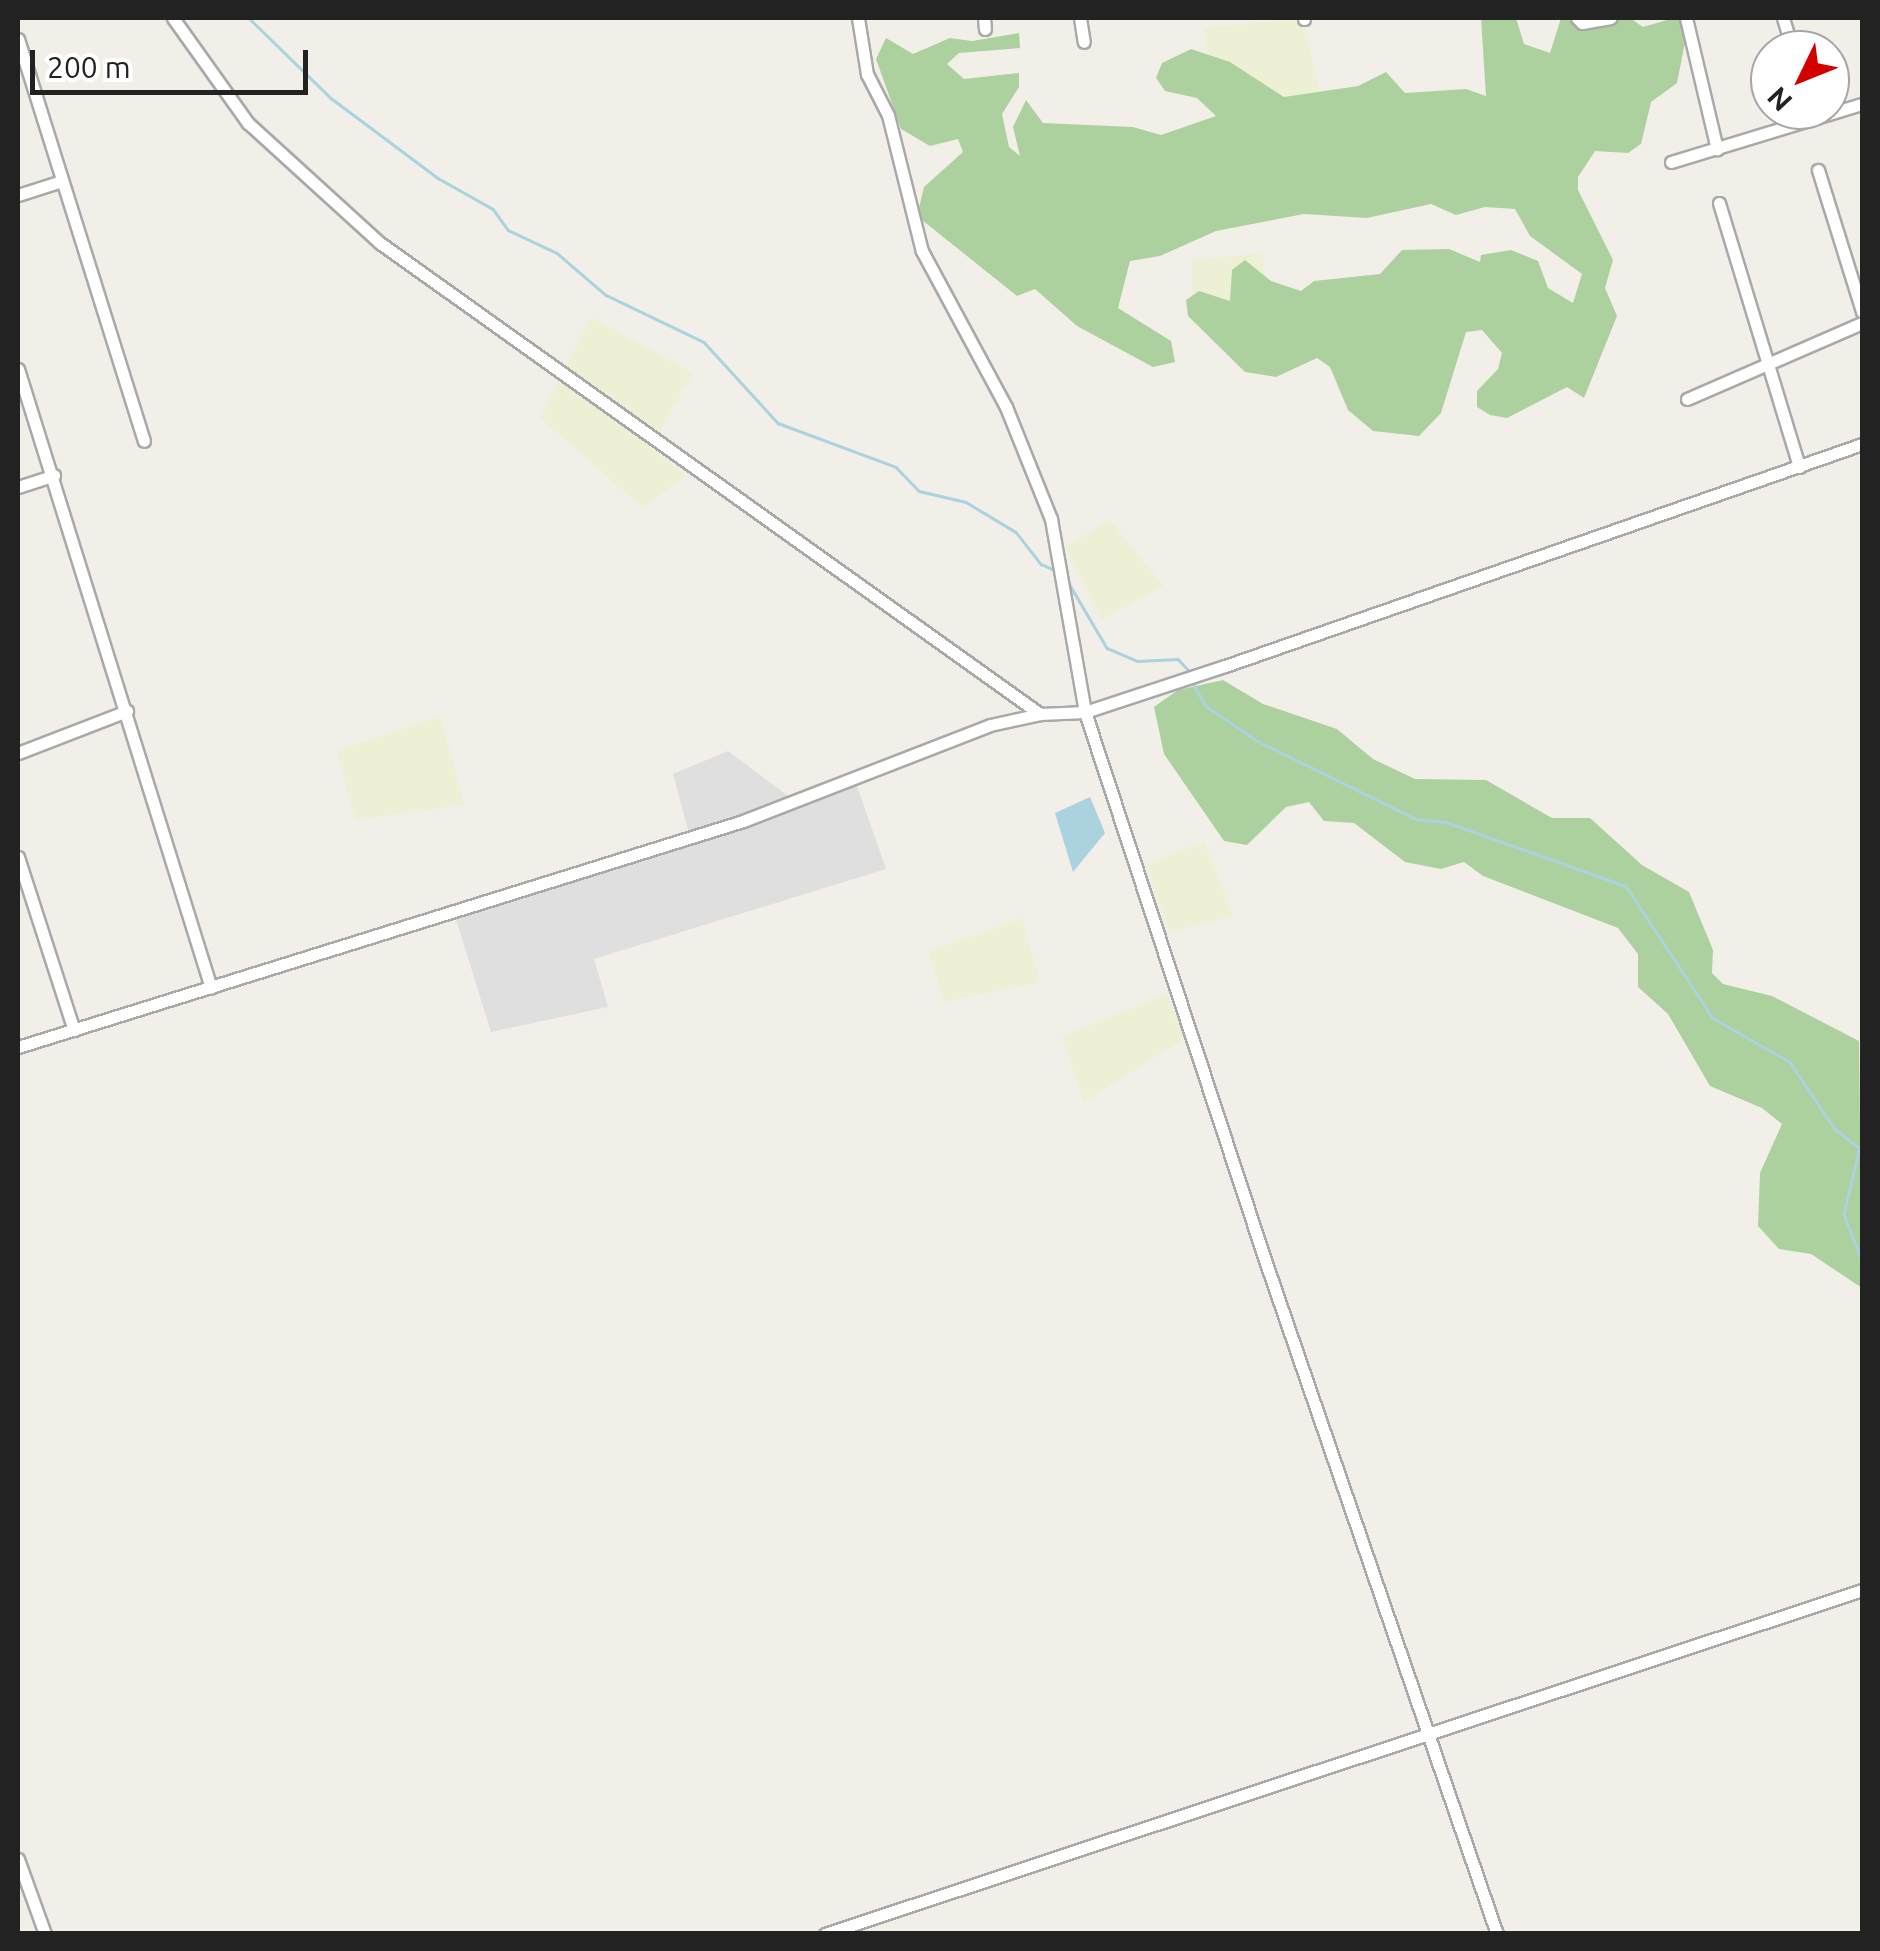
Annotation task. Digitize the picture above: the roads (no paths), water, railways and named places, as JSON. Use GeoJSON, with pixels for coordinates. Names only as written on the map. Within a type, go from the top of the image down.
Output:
{"type":"FeatureCollection","features":[{"type":"Feature","properties":{"kind":"street"},"geometry":{"type":"LineString","coordinates":[[173,18],[248,122],[380,243],[1040,714]]}},
{"type":"Feature","properties":{"kind":"street"},"geometry":{"type":"LineString","coordinates":[[858,18],[922,251],[1006,407],[1051,520],[1060,564],[1058,581],[1085,712],[1264,1260],[1497,1934]]}},
{"type":"Feature","properties":{"kind":"street"},"geometry":{"type":"LineString","coordinates":[[1080,18],[1084,42]]}},
{"type":"Feature","properties":{"kind":"street"},"geometry":{"type":"LineString","coordinates":[[1577,18],[1582,23],[1611,18]]}},
{"type":"Feature","properties":{"kind":"street"},"geometry":{"type":"LineString","coordinates":[[1686,18],[1717,149]]}},
{"type":"Feature","properties":{"kind":"street"},"geometry":{"type":"LineString","coordinates":[[18,38],[144,441]]}},
{"type":"Feature","properties":{"kind":"street"},"geometry":{"type":"LineString","coordinates":[[1671,162],[1769,130]]}},
{"type":"Feature","properties":{"kind":"street"},"geometry":{"type":"LineString","coordinates":[[1818,170],[1862,311]]}},
{"type":"Feature","properties":{"kind":"street"},"geometry":{"type":"LineString","coordinates":[[18,195],[62,180]]}},
{"type":"Feature","properties":{"kind":"street"},"geometry":{"type":"LineString","coordinates":[[1719,203],[1799,467]]}},
{"type":"Feature","properties":{"kind":"street"},"geometry":{"type":"LineString","coordinates":[[1687,399],[1862,323]]}},
{"type":"Feature","properties":{"kind":"street"},"geometry":{"type":"LineString","coordinates":[[18,368],[128,711],[210,988]]}},
{"type":"Feature","properties":{"kind":"street"},"geometry":{"type":"LineString","coordinates":[[18,1047],[744,820],[990,725],[1040,714],[1085,712],[1862,444]]}},
{"type":"Feature","properties":{"kind":"street"},"geometry":{"type":"LineString","coordinates":[[18,487],[54,475]]}},
{"type":"Feature","properties":{"kind":"street"},"geometry":{"type":"LineString","coordinates":[[18,754],[128,711]]}},
{"type":"Feature","properties":{"kind":"street"},"geometry":{"type":"LineString","coordinates":[[18,857],[74,1030]]}},
{"type":"Feature","properties":{"kind":"street"},"geometry":{"type":"LineString","coordinates":[[825,1934],[1432,1737],[1862,1590]]}},
{"type":"Feature","properties":{"kind":"street"},"geometry":{"type":"LineString","coordinates":[[18,1859],[20,1874],[45,1934]]}},
{"type":"Feature","properties":{"kind":"water"},"geometry":{"type":"Polygon","coordinates":[[[1090,797],[1105,833],[1073,872],[1055,813],[1090,797]]]}},
{"type":"Feature","properties":{"kind":"waterway"},"geometry":{"type":"LineString","coordinates":[[249,18],[331,98],[438,178],[493,209],[508,230],[557,253],[606,295],[704,342],[778,423],[896,467],[919,491],[966,502],[1016,532],[1041,564],[1057,571]]}},
{"type":"Feature","properties":{"kind":"waterway"},"geometry":{"type":"LineString","coordinates":[[1064,575],[1107,648],[1137,661],[1178,659],[1189,671]]}},
{"type":"Feature","properties":{"kind":"waterway"},"geometry":{"type":"LineString","coordinates":[[1193,683],[1206,706],[1256,740],[1416,819],[1446,822],[1626,886],[1713,1018],[1790,1062],[1834,1128],[1860,1148],[1844,1214],[1862,1261]]}}]}
